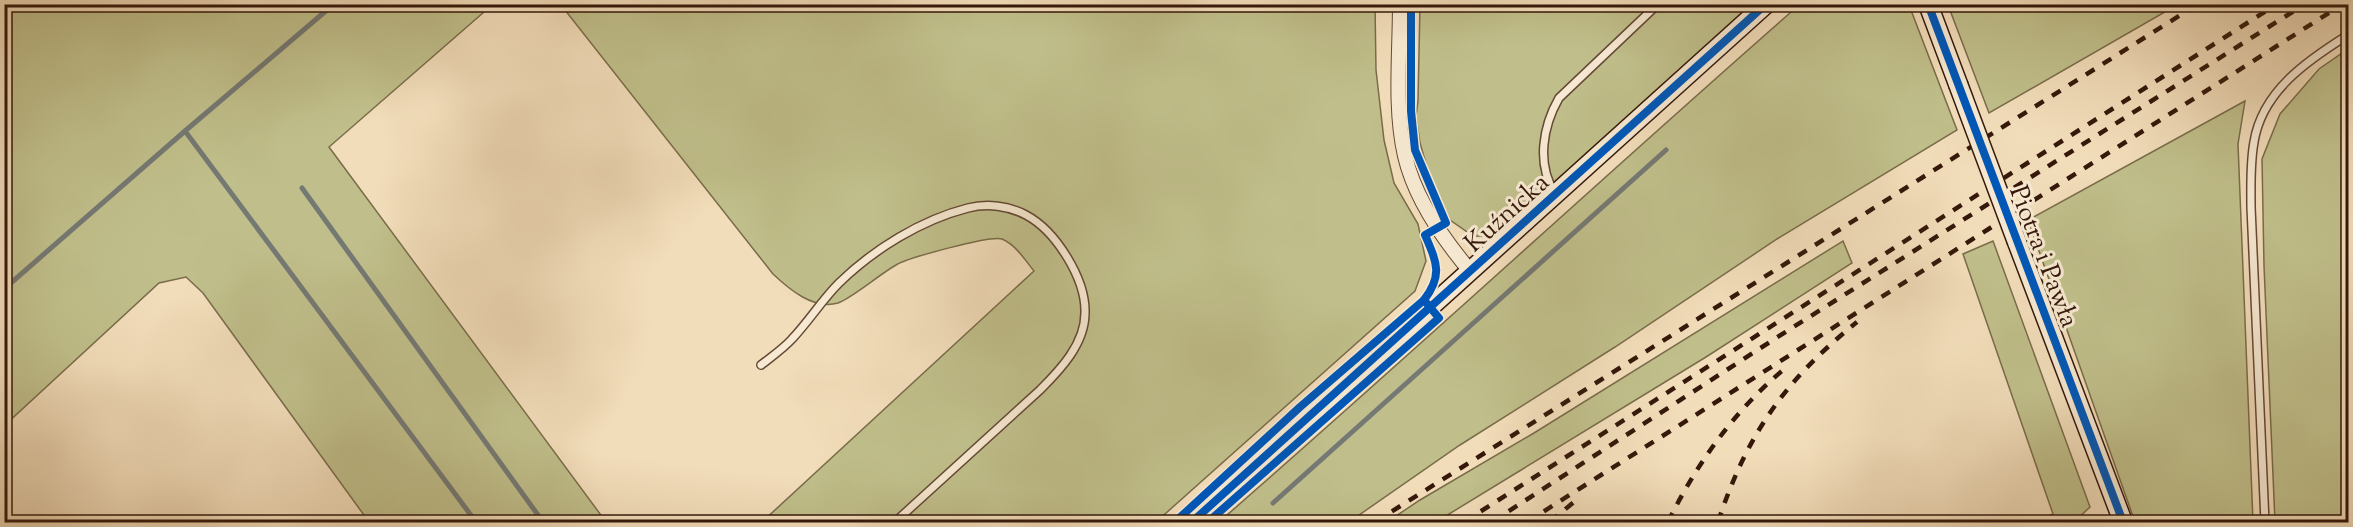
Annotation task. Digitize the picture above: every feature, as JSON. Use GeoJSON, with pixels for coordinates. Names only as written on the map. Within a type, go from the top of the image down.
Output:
{"type":"FeatureCollection","features":[{"type":"Feature","properties":{"kind":"street"},"geometry":{"type":"LineString","coordinates":[[1400,4],[1400,118],[1405,156],[1411,176],[1437,228],[1471,272]]}},
{"type":"Feature","properties":{"kind":"street","name":"Kuźnicka"},"geometry":{"type":"LineString","coordinates":[[1192,522],[1766,4]]}},
{"type":"Feature","properties":{"kind":"street","name":"Piotra i Pawła"},"geometry":{"type":"LineString","coordinates":[[1928,4],[2123,522]]}},
{"type":"Feature","properties":{"kind":"lane"},"geometry":{"type":"LineString","coordinates":[[1556,195],[1548,182],[1545,169],[1544,145],[1549,116],[1559,98],[1658,4]]}},
{"type":"Feature","properties":{"kind":"lane"},"geometry":{"type":"LineString","coordinates":[[2265,522],[2251,207],[2251,162],[2254,139],[2261,117],[2288,78],[2349,35]]}},
{"type":"Feature","properties":{"kind":"lane"},"geometry":{"type":"LineString","coordinates":[[760,365],[792,339],[838,284],[864,260],[899,238],[933,221],[970,208],[992,206],[1010,208],[1038,223],[1056,242],[1074,268],[1083,290],[1085,314],[1081,334],[1070,355],[1040,390],[895,522]]}},
{"type":"Feature","properties":{"kind":"shaded area"},"geometry":{"type":"Polygon","coordinates":[[[5,4],[492,5],[329,147],[606,522],[369,522],[203,293],[186,277],[159,283],[5,425],[5,4]]]}},
{"type":"Feature","properties":{"kind":"shaded area"},"geometry":{"type":"Polygon","coordinates":[[[561,5],[1375,5],[1376,70],[1384,140],[1394,183],[1418,224],[1426,261],[1415,291],[1156,522],[762,522],[1034,271],[1012,245],[1002,239],[982,240],[916,257],[896,265],[838,303],[820,304],[802,297],[773,274],[561,5]]]}},
{"type":"Feature","properties":{"kind":"shaded area"},"geometry":{"type":"Polygon","coordinates":[[[1420,5],[1766,5],[1511,236],[1473,236],[1450,220],[1430,178],[1420,143],[1416,116],[1420,5]]]}},
{"type":"Feature","properties":{"kind":"shaded area"},"geometry":{"type":"Polygon","coordinates":[[[1799,5],[1909,5],[1957,130],[1777,239],[1615,347],[1460,445],[1349,522],[1219,522],[1364,394],[1799,5]]]}},
{"type":"Feature","properties":{"kind":"shaded area"},"geometry":{"type":"Polygon","coordinates":[[[1948,5],[2177,5],[1989,113],[1948,5]]]}},
{"type":"Feature","properties":{"kind":"shaded area"},"geometry":{"type":"Polygon","coordinates":[[[2348,49],[2348,522],[2275,522],[2264,266],[2262,159],[2280,114],[2319,69],[2348,49]]]}},
{"type":"Feature","properties":{"kind":"shaded area"},"geometry":{"type":"Polygon","coordinates":[[[2245,101],[2238,144],[2253,522],[2135,522],[2028,220],[2245,101]]]}},
{"type":"Feature","properties":{"kind":"shaded area"},"geometry":{"type":"Polygon","coordinates":[[[1843,241],[1852,263],[1706,357],[1436,522],[1387,522],[1420,500],[1534,433],[1843,241]]]}},
{"type":"Feature","properties":{"kind":"shaded area"},"geometry":{"type":"Polygon","coordinates":[[[1993,241],[2090,507],[2074,522],[2033,522],[2053,514],[1963,254],[1993,241]]]}},
{"type":"Feature","properties":{"kind":"waterway"},"geometry":{"type":"LineString","coordinates":[[4,289],[334,4]]}},
{"type":"Feature","properties":{"kind":"waterway"},"geometry":{"type":"LineString","coordinates":[[185,131],[476,522]]}},
{"type":"Feature","properties":{"kind":"waterway"},"geometry":{"type":"LineString","coordinates":[[1273,503],[1666,150]]}},
{"type":"Feature","properties":{"kind":"waterway"},"geometry":{"type":"LineString","coordinates":[[302,188],[543,522]]}},
{"type":"Feature","properties":{"kind":"railway"},"geometry":{"type":"LineString","coordinates":[[1375,522],[2198,4]]}},
{"type":"Feature","properties":{"kind":"railway"},"geometry":{"type":"LineString","coordinates":[[1464,522],[2277,4]]}},
{"type":"Feature","properties":{"kind":"railway"},"geometry":{"type":"LineString","coordinates":[[1492,522],[1776,338],[2305,4]]}},
{"type":"Feature","properties":{"kind":"railway"},"geometry":{"type":"LineString","coordinates":[[1527,522],[2343,4]]}},
{"type":"Feature","properties":{"kind":"railway"},"geometry":{"type":"LineString","coordinates":[[1718,522],[1742,462],[1771,411],[1809,365],[1857,322]]}},
{"type":"Feature","properties":{"kind":"railway"},"geometry":{"type":"LineString","coordinates":[[1668,522],[1679,500],[1719,438],[1751,400],[1788,366]]}},
{"type":"Feature","properties":{"kind":"railway"},"geometry":{"type":"LineString","coordinates":[[1550,522],[1575,501]]}},
{"type":"Feature","properties":{"kind":"cycle path"},"geometry":{"type":"LineString","coordinates":[[1208,522],[1439,318],[1424,300],[1436,276],[1433,253],[1425,235],[1446,223],[1415,150],[1411,111],[1411,4]]}},
{"type":"Feature","properties":{"kind":"cycle path"},"geometry":{"type":"LineString","coordinates":[[1192,522],[1766,4]]}},
{"type":"Feature","properties":{"kind":"cycle path"},"geometry":{"type":"LineString","coordinates":[[1928,4],[2123,522]]}},
{"type":"Feature","properties":{"kind":"cycle path"},"geometry":{"type":"LineString","coordinates":[[1175,522],[1300,407],[1424,300]]}}]}
